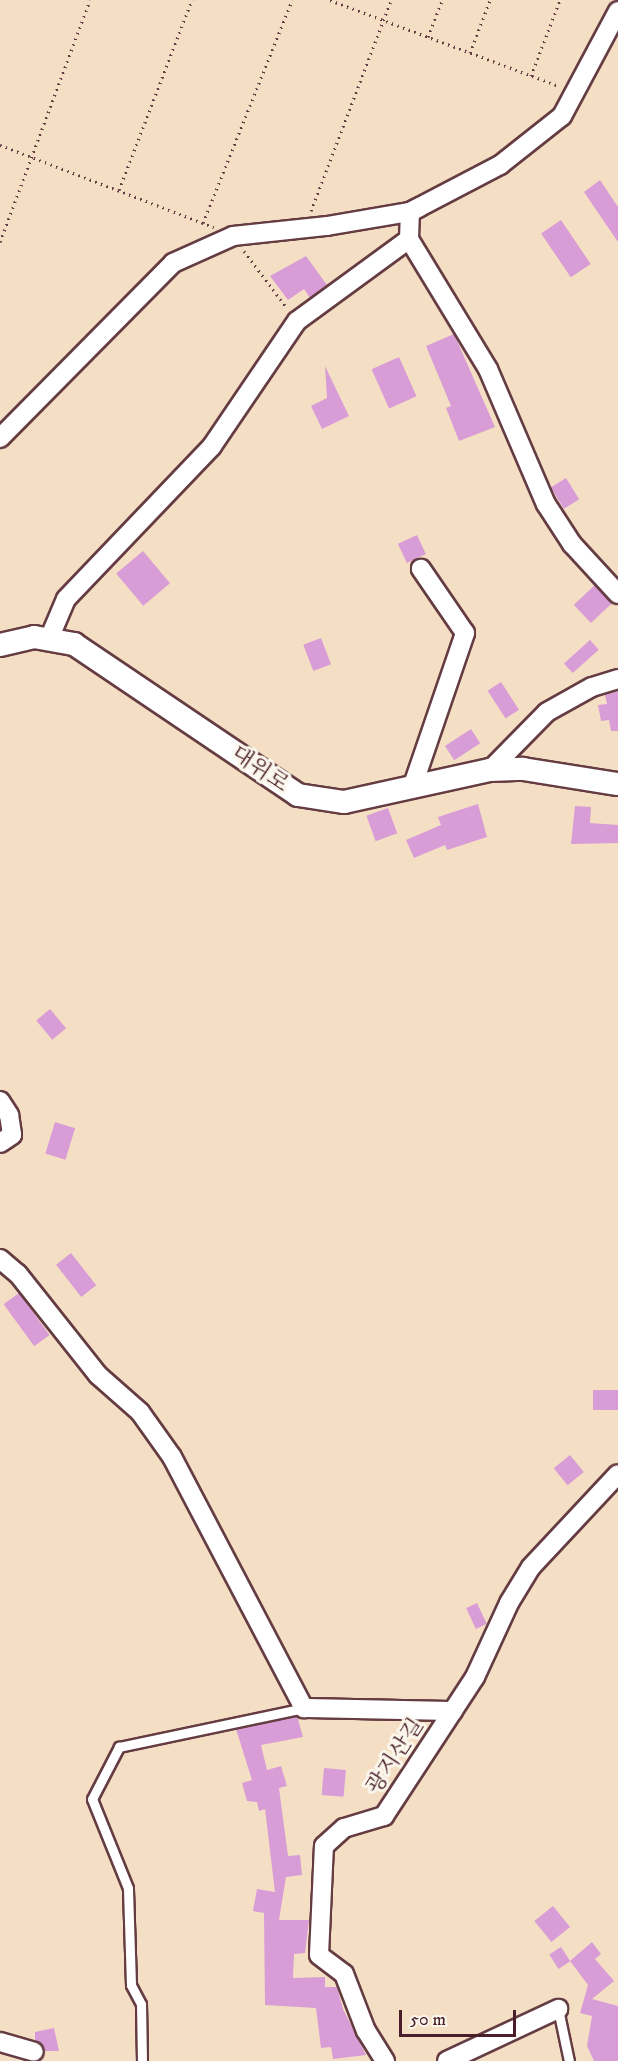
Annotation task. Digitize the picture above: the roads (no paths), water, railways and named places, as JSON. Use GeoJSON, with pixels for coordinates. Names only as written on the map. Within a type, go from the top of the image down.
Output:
{"type":"FeatureCollection","features":[{"type":"Feature","properties":{"kind":"street"},"geometry":{"type":"LineString","coordinates":[[0,438],[58,375],[173,263],[233,236],[410,212],[500,165],[562,116],[618,11]]}},
{"type":"Feature","properties":{"kind":"street"},"geometry":{"type":"LineString","coordinates":[[410,212],[409,239],[488,369],[546,504],[572,544],[618,594]]}},
{"type":"Feature","properties":{"kind":"street"},"geometry":{"type":"LineString","coordinates":[[49,639],[66,599],[212,446],[297,321],[409,239]]}},
{"type":"Feature","properties":{"kind":"street"},"geometry":{"type":"LineString","coordinates":[[412,788],[465,633],[421,569]]}},
{"type":"Feature","properties":{"kind":"street","name":"대위로"},"geometry":{"type":"LineString","coordinates":[[0,645],[34,637],[74,644],[298,795],[344,802],[490,770],[572,774],[618,784]]}},
{"type":"Feature","properties":{"kind":"street"},"geometry":{"type":"LineString","coordinates":[[490,770],[547,712],[592,687],[618,679]]}},
{"type":"Feature","properties":{"kind":"street"},"geometry":{"type":"LineString","coordinates":[[0,1101],[9,1116],[12,1135],[0,1143]]}},
{"type":"Feature","properties":{"kind":"street"},"geometry":{"type":"LineString","coordinates":[[0,1259],[18,1274],[98,1375],[140,1412],[172,1457],[304,1708],[453,1711]]}},
{"type":"Feature","properties":{"kind":"street","name":"광지산길"},"geometry":{"type":"LineString","coordinates":[[384,2061],[366,2031],[344,1974],[319,1955],[324,1846],[344,1828],[384,1816],[476,1677],[509,1603],[531,1567],[615,1486]]}},
{"type":"Feature","properties":{"kind":"street"},"geometry":{"type":"LineString","coordinates":[[447,2061],[558,2009]]}},
{"type":"Feature","properties":{"kind":"street"},"geometry":{"type":"LineString","coordinates":[[0,2042],[34,2052]]}},
{"type":"Feature","properties":{"kind":"lane"},"geometry":{"type":"LineString","coordinates":[[142,2061],[141,2004],[131,1985],[128,1888],[92,1799],[119,1747],[304,1708]]}},
{"type":"Feature","properties":{"kind":"lane"},"geometry":{"type":"LineString","coordinates":[[558,2009],[569,2061]]}}]}
